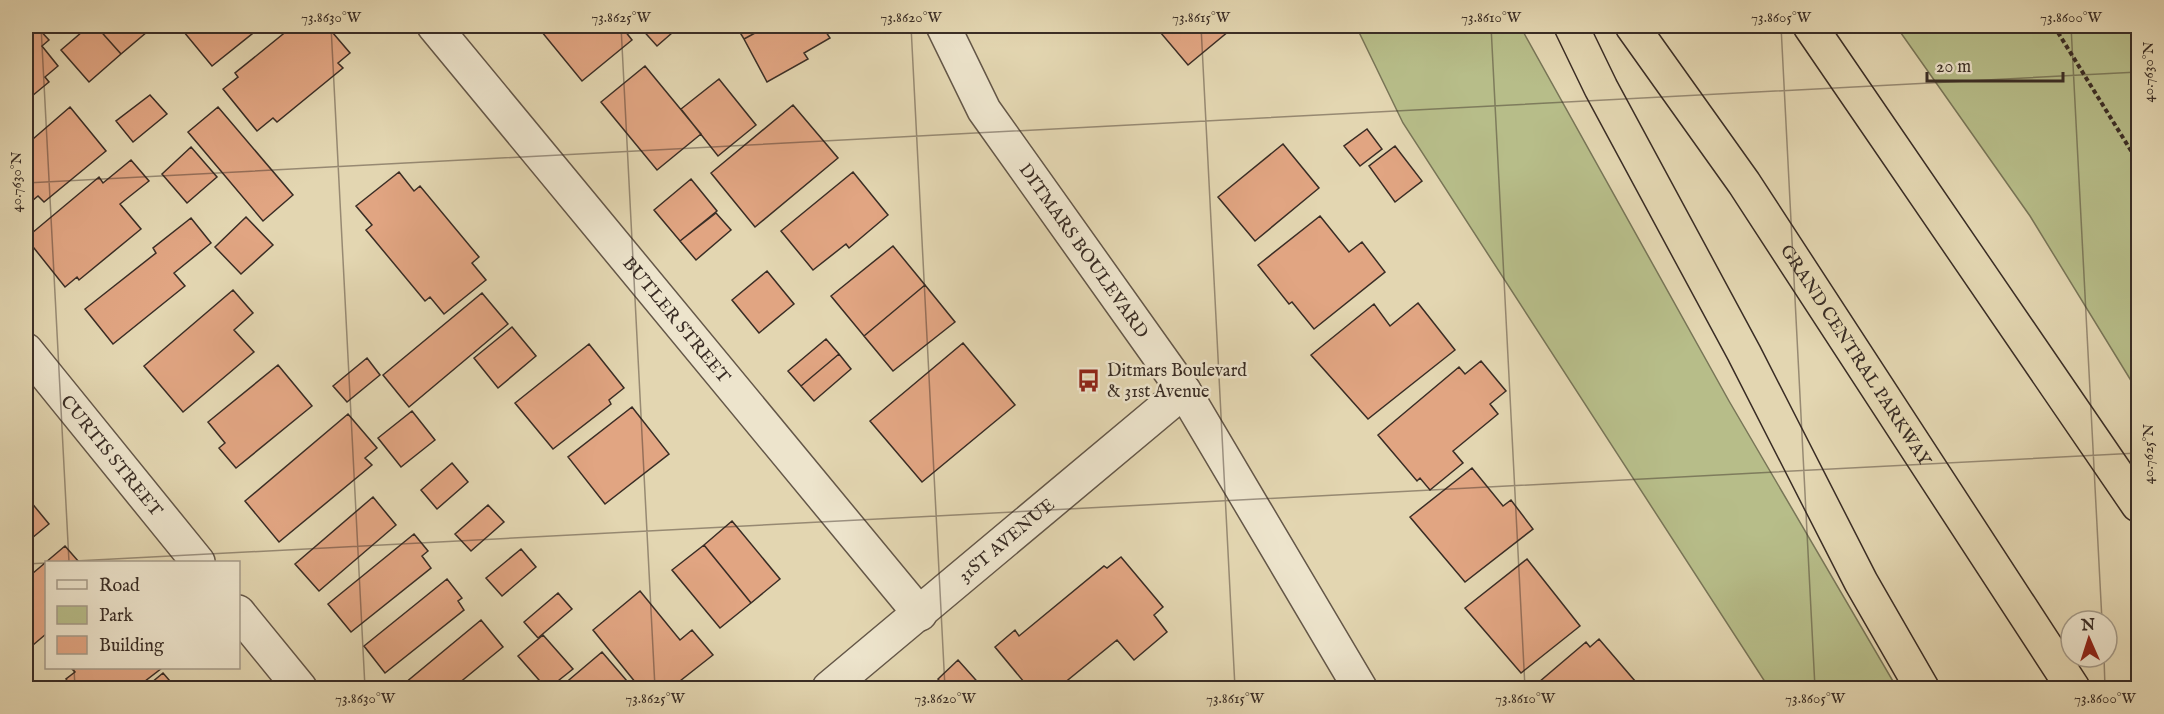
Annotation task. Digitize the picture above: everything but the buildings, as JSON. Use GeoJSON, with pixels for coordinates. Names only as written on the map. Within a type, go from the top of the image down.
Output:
{"type":"FeatureCollection","features":[{"type":"Feature","properties":{"kind":"highway"},"geometry":{"type":"LineString","coordinates":[[1571,26],[1601,88],[1744,354],[1861,582],[1922,688]]}},
{"type":"Feature","properties":{"kind":"highway","name":"GRAND CENTRAL PARKWAY"},"geometry":{"type":"LineString","coordinates":[[1632,26],[1750,192],[2073,688]]}},
{"type":"Feature","properties":{"kind":"highway"},"geometry":{"type":"LineString","coordinates":[[1810,26],[2139,506]]}},
{"type":"Feature","properties":{"kind":"street","name":"BUTLER STREET"},"geometry":{"type":"LineString","coordinates":[[434,26],[920,614]]}},
{"type":"Feature","properties":{"kind":"street","name":"DITMARS BOULEVARD"},"geometry":{"type":"LineString","coordinates":[[943,26],[984,110],[1184,391],[1360,688]]}},
{"type":"Feature","properties":{"kind":"street","name":"CURTIS STREET"},"geometry":{"type":"LineString","coordinates":[[26,350],[197,561]]}},
{"type":"Feature","properties":{"kind":"street","name":"31ST AVENUE"},"geometry":{"type":"LineString","coordinates":[[829,688],[1184,391]]}},
{"type":"Feature","properties":{"kind":"street"},"geometry":{"type":"LineString","coordinates":[[240,614],[300,688]]}},
{"type":"Feature","properties":{"kind":"path"},"geometry":{"type":"LineString","coordinates":[[2054,26],[2139,162]]}},
{"type":"Feature","properties":{"kind":"green space"},"geometry":{"type":"Polygon","coordinates":[[[1356,26],[1520,26],[1729,401],[1897,688],[1769,688],[1403,123],[1356,26]]]}},
{"type":"Feature","properties":{"kind":"green space"},"geometry":{"type":"Polygon","coordinates":[[[1896,26],[2138,26],[2138,392],[2030,216],[1896,26]]]}},
{"type":"Feature","properties":{"kind":"place","name":"Ditmars Boulevard & 31st Avenue"},"geometry":{"type":"Point","coordinates":[1089,380]}}]}
